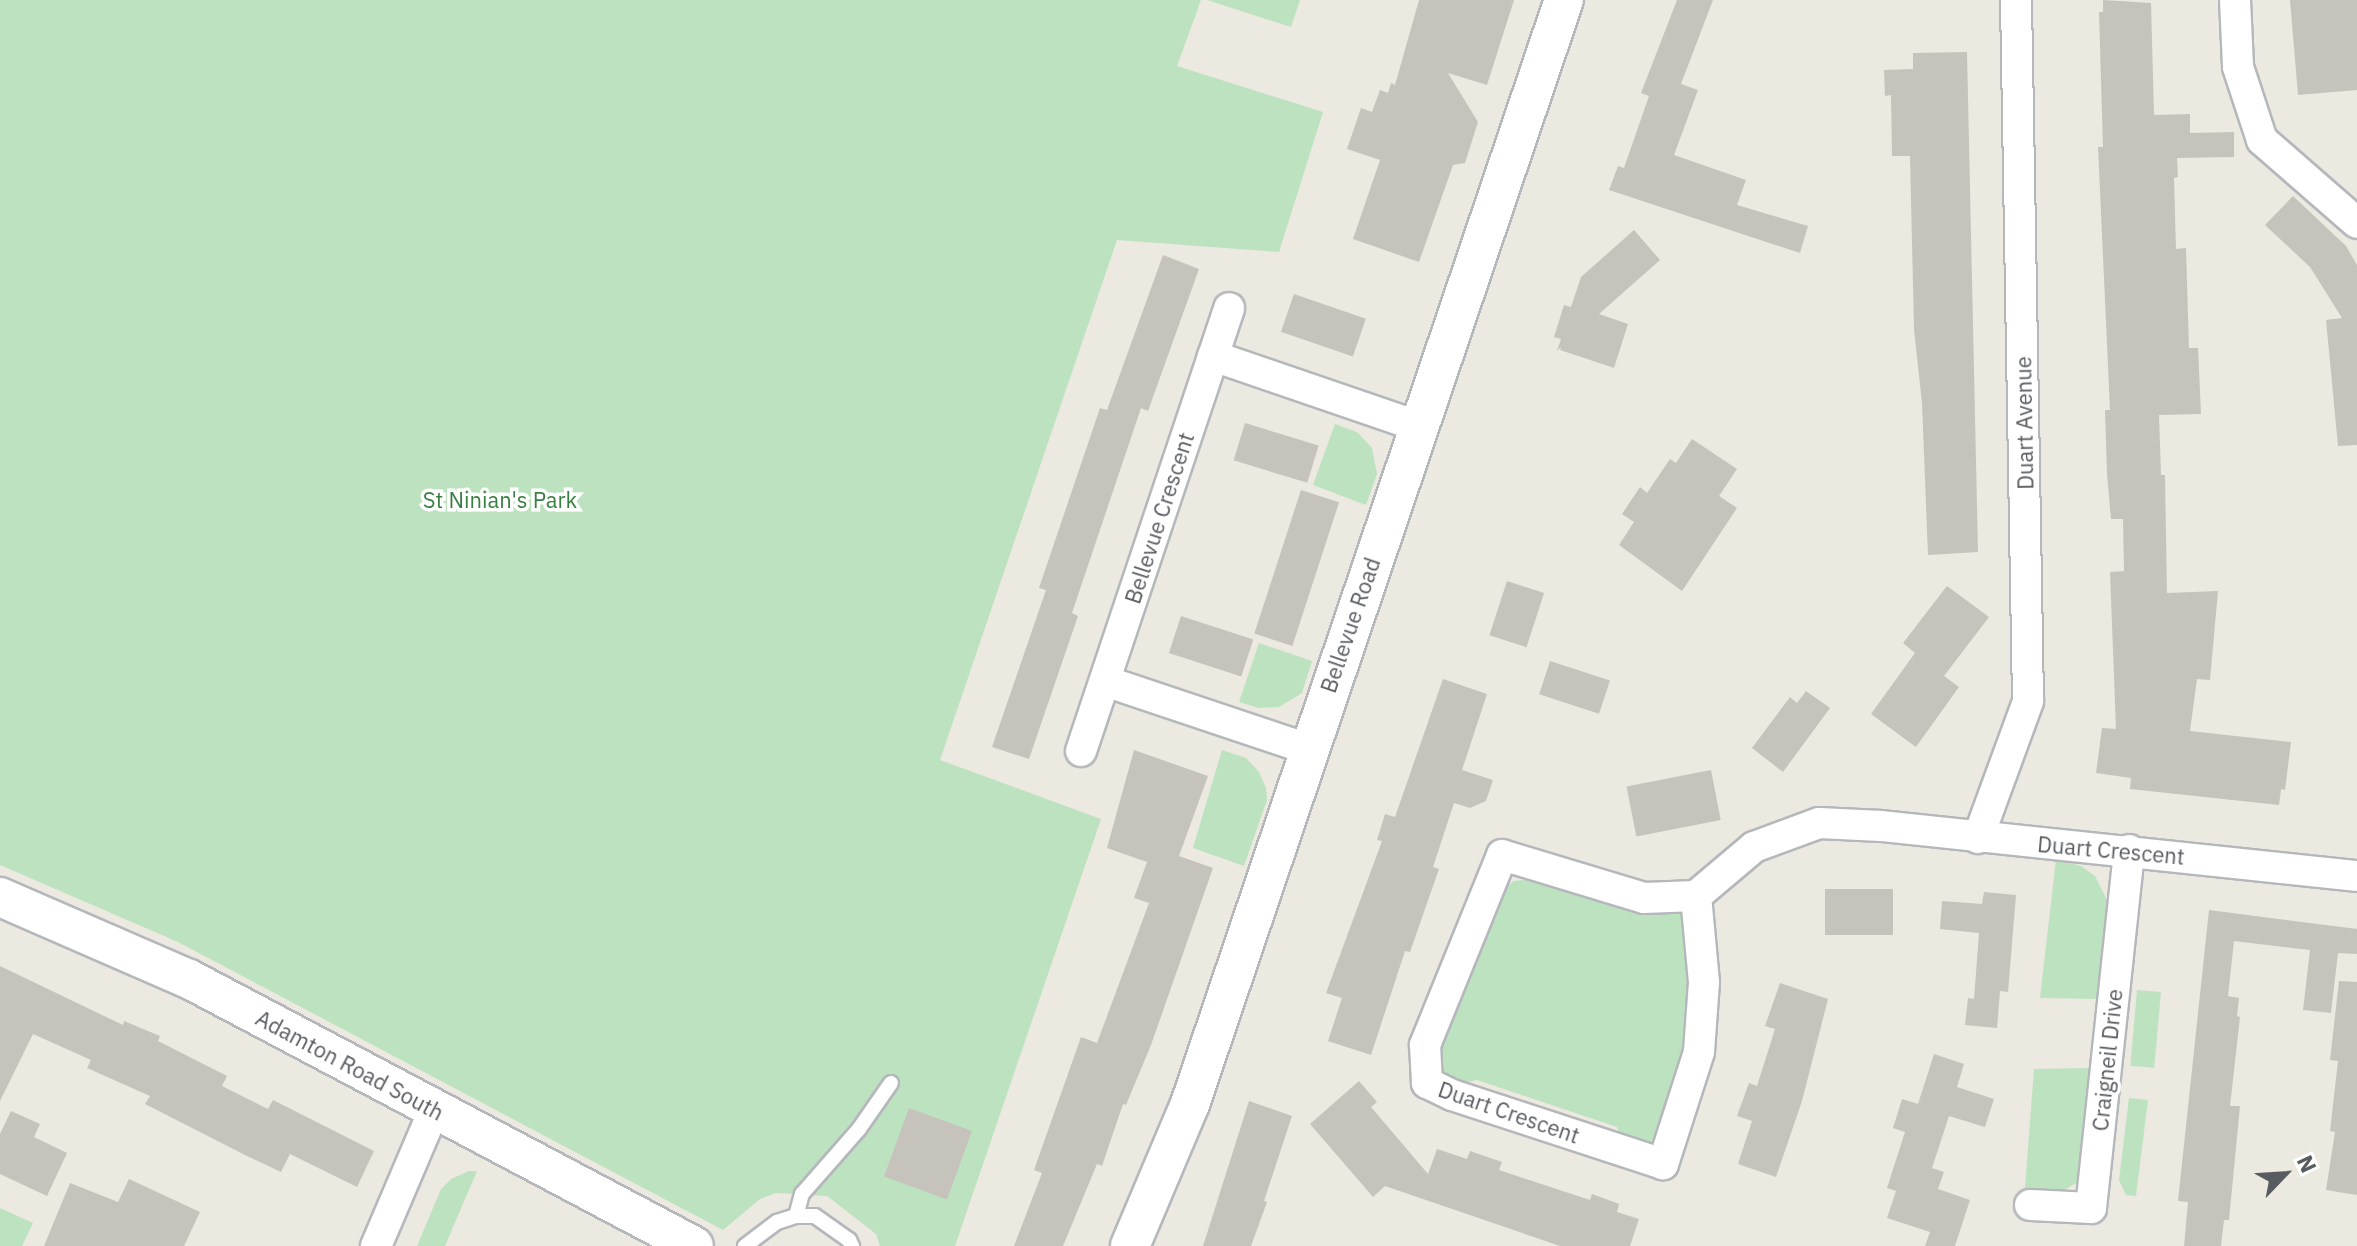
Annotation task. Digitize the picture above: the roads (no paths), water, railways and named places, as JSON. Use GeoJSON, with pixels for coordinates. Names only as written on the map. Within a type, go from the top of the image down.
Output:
{"type":"FeatureCollection","features":[{"type":"Feature","properties":{"kind":"street","name":"Bellevue Road"},"geometry":{"type":"LineString","coordinates":[[1130,1246],[1190,1104],[1564,0]]}},
{"type":"Feature","properties":{"kind":"street","name":"Duart Avenue"},"geometry":{"type":"LineString","coordinates":[[1978,838],[2028,701],[2016,0]]}},
{"type":"Feature","properties":{"kind":"street"},"geometry":{"type":"LineString","coordinates":[[2235,0],[2238,67],[2262,140],[2357,223]]}},
{"type":"Feature","properties":{"kind":"street","name":"Bellevue Crescent"},"geometry":{"type":"LineString","coordinates":[[1081,751],[1229,308]]}},
{"type":"Feature","properties":{"kind":"street"},"geometry":{"type":"LineString","coordinates":[[1213,356],[1418,426]]}},
{"type":"Feature","properties":{"kind":"street"},"geometry":{"type":"LineString","coordinates":[[1105,681],[1308,749]]}},
{"type":"Feature","properties":{"kind":"street","name":"Duart Crescent"},"geometry":{"type":"LineString","coordinates":[[1696,896],[1704,982],[1699,1052],[1663,1164],[1452,1095],[1427,1083],[1425,1045],[1502,855],[1644,898],[1696,896],[1754,847],[1819,823],[2129,850],[2357,876]]}},
{"type":"Feature","properties":{"kind":"street","name":"Craigneil Drive"},"geometry":{"type":"LineString","coordinates":[[2030,1205],[2091,1208],[2129,850]]}},
{"type":"Feature","properties":{"kind":"street","name":"Adamton Road South"},"geometry":{"type":"LineString","coordinates":[[0,897],[189,979],[694,1246]]}},
{"type":"Feature","properties":{"kind":"street"},"geometry":{"type":"LineString","coordinates":[[376,1246],[434,1110]]}},
{"type":"Feature","properties":{"kind":"lane"},"geometry":{"type":"LineString","coordinates":[[796,1216],[802,1194],[859,1129],[891,1083]]}},
{"type":"Feature","properties":{"kind":"lane"},"geometry":{"type":"LineString","coordinates":[[745,1246],[777,1222],[796,1216],[815,1216],[849,1240],[852,1246]]}},
{"type":"Feature","properties":{"kind":"park label","name":"St Ninian's Park"},"geometry":{"type":"Point","coordinates":[500,500]}}]}
